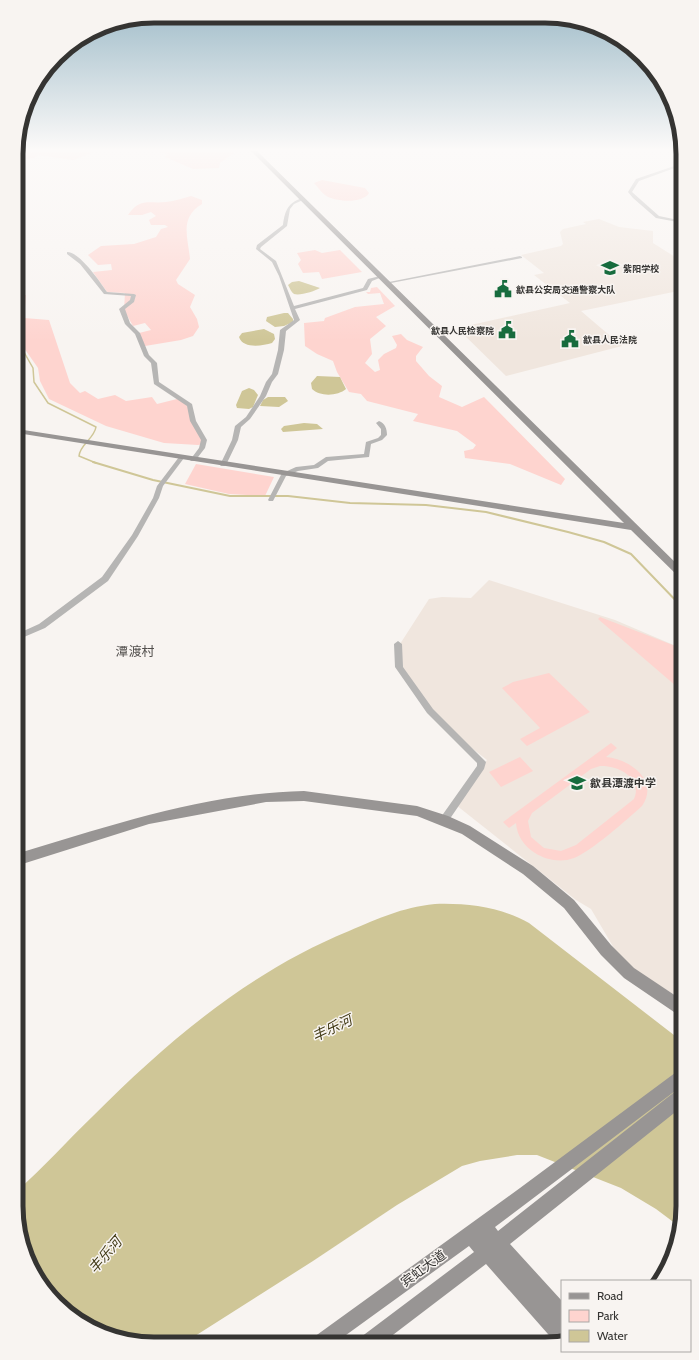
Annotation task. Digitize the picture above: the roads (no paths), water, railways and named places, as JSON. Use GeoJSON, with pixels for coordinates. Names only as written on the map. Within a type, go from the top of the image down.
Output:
{"type":"FeatureCollection","features":[{"type":"Feature","properties":{"kind":"main road"},"geometry":{"type":"LineString","coordinates":[[317,214],[676,569]]}},
{"type":"Feature","properties":{"kind":"main road"},"geometry":{"type":"LineString","coordinates":[[323,214],[676,559]]}},
{"type":"Feature","properties":{"kind":"main road"},"geometry":{"type":"LineString","coordinates":[[23,432],[223,465],[633,527]]}},
{"type":"Feature","properties":{"kind":"main road"},"geometry":{"type":"LineString","coordinates":[[23,858],[149,819],[266,797],[304,796],[404,808],[444,820],[494,846],[550,886],[581,917],[596,939],[630,973],[676,1000]]}},
{"type":"Feature","properties":{"kind":"main road","name":"宾虹大道"},"geometry":{"type":"LineString","coordinates":[[328,1337],[526,1194],[676,1080]]}},
{"type":"Feature","properties":{"kind":"main road"},"geometry":{"type":"LineString","coordinates":[[375,1337],[492,1247],[538,1208],[676,1101]]}},
{"type":"Feature","properties":{"kind":"main road"},"geometry":{"type":"LineString","coordinates":[[476,1230],[561,1313]]}},
{"type":"Feature","properties":{"kind":"main road"},"geometry":{"type":"LineString","coordinates":[[492,1247],[561,1336]]}},
{"type":"Feature","properties":{"kind":"street"},"geometry":{"type":"LineString","coordinates":[[223,465],[235,440],[238,426],[248,418],[269,382],[276,374],[282,350],[282,332],[297,320],[274,261],[258,249],[284,225],[286,214]]}},
{"type":"Feature","properties":{"kind":"street"},"geometry":{"type":"LineString","coordinates":[[655,214],[658,217],[676,221]]}},
{"type":"Feature","properties":{"kind":"street"},"geometry":{"type":"LineString","coordinates":[[69,253],[82,263],[106,293],[134,295],[132,301],[122,309],[128,324],[137,333],[147,356],[154,363],[156,383],[190,405],[193,420],[203,434],[204,445],[194,460]]}},
{"type":"Feature","properties":{"kind":"street"},"geometry":{"type":"LineString","coordinates":[[392,282],[520,257]]}},
{"type":"Feature","properties":{"kind":"street"},"geometry":{"type":"LineString","coordinates":[[293,308],[365,289],[370,280],[380,277]]}},
{"type":"Feature","properties":{"kind":"street"},"geometry":{"type":"LineString","coordinates":[[271,500],[285,474],[296,469],[316,467],[326,459],[367,456],[368,443],[380,439],[384,435],[384,428],[379,423]]}},
{"type":"Feature","properties":{"kind":"street"},"geometry":{"type":"LineString","coordinates":[[23,634],[42,626],[105,579],[135,536],[156,498],[160,486],[181,458]]}},
{"type":"Feature","properties":{"kind":"street"},"geometry":{"type":"LineString","coordinates":[[398,644],[399,667],[430,711],[482,762],[481,767],[444,820]]}},
{"type":"Feature","properties":{"kind":"water"},"geometry":{"type":"Polygon","coordinates":[[[299,281],[320,288],[304,294],[294,294],[288,285],[292,282],[299,281]]]}},
{"type":"Feature","properties":{"kind":"water"},"geometry":{"type":"Polygon","coordinates":[[[288,313],[293,319],[293,322],[284,326],[275,327],[266,321],[267,317],[288,313]]]}},
{"type":"Feature","properties":{"kind":"water"},"geometry":{"type":"Polygon","coordinates":[[[264,329],[274,334],[275,339],[272,343],[253,346],[244,343],[239,337],[242,333],[264,329]]]}},
{"type":"Feature","properties":{"kind":"water"},"geometry":{"type":"Polygon","coordinates":[[[317,376],[340,377],[346,389],[329,395],[315,392],[312,389],[311,383],[317,376]]]}},
{"type":"Feature","properties":{"kind":"water"},"geometry":{"type":"Polygon","coordinates":[[[249,388],[254,390],[258,395],[253,407],[249,409],[237,408],[236,405],[242,391],[249,388]]]}},
{"type":"Feature","properties":{"kind":"water"},"geometry":{"type":"Polygon","coordinates":[[[268,397],[285,397],[288,401],[279,407],[260,406],[263,400],[268,397]]]}},
{"type":"Feature","properties":{"kind":"water"},"geometry":{"type":"Polygon","coordinates":[[[304,423],[317,424],[323,429],[283,432],[281,429],[284,426],[304,423]]]}},
{"type":"Feature","properties":{"kind":"water","name":"丰乐河"},"geometry":{"type":"Polygon","coordinates":[[[435,904],[472,905],[507,913],[529,923],[676,1037],[676,1215],[675,1223],[656,1209],[621,1188],[537,1155],[517,1155],[480,1161],[462,1166],[397,1205],[313,1261],[193,1337],[154,1337],[120,1333],[88,1320],[67,1305],[55,1293],[45,1279],[36,1264],[30,1248],[24,1223],[23,1186],[83,1125],[151,1061],[212,1010],[244,988],[312,948],[381,918],[411,908],[435,904]]]}},
{"type":"Feature","properties":{"kind":"waterway"},"geometry":{"type":"LineString","coordinates":[[23,350],[33,368],[34,382],[48,403],[96,427],[93,435],[82,448],[79,456],[95,463]]}},
{"type":"Feature","properties":{"kind":"waterway"},"geometry":{"type":"LineString","coordinates":[[95,463],[153,480],[230,496],[288,496],[350,503],[426,505],[486,512],[604,542],[631,554],[676,601]]}},
{"type":"Feature","properties":{"kind":"place","name":"紫阳学校"},"geometry":{"type":"Point","coordinates":[610,268]}},
{"type":"Feature","properties":{"kind":"place","name":"歙县公安局交通警察大队"},"geometry":{"type":"Point","coordinates":[503,289]}},
{"type":"Feature","properties":{"kind":"place","name":"歙县人民检察院"},"geometry":{"type":"Point","coordinates":[507,330]}},
{"type":"Feature","properties":{"kind":"place","name":"歙县人民法院"},"geometry":{"type":"Point","coordinates":[570,339]}},
{"type":"Feature","properties":{"kind":"place","name":"歙县潭渡中学"},"geometry":{"type":"Point","coordinates":[577,783]}},
{"type":"Feature","properties":{"kind":"district","name":"潭渡村"},"geometry":{"type":"Point","coordinates":[135,651]}}]}
